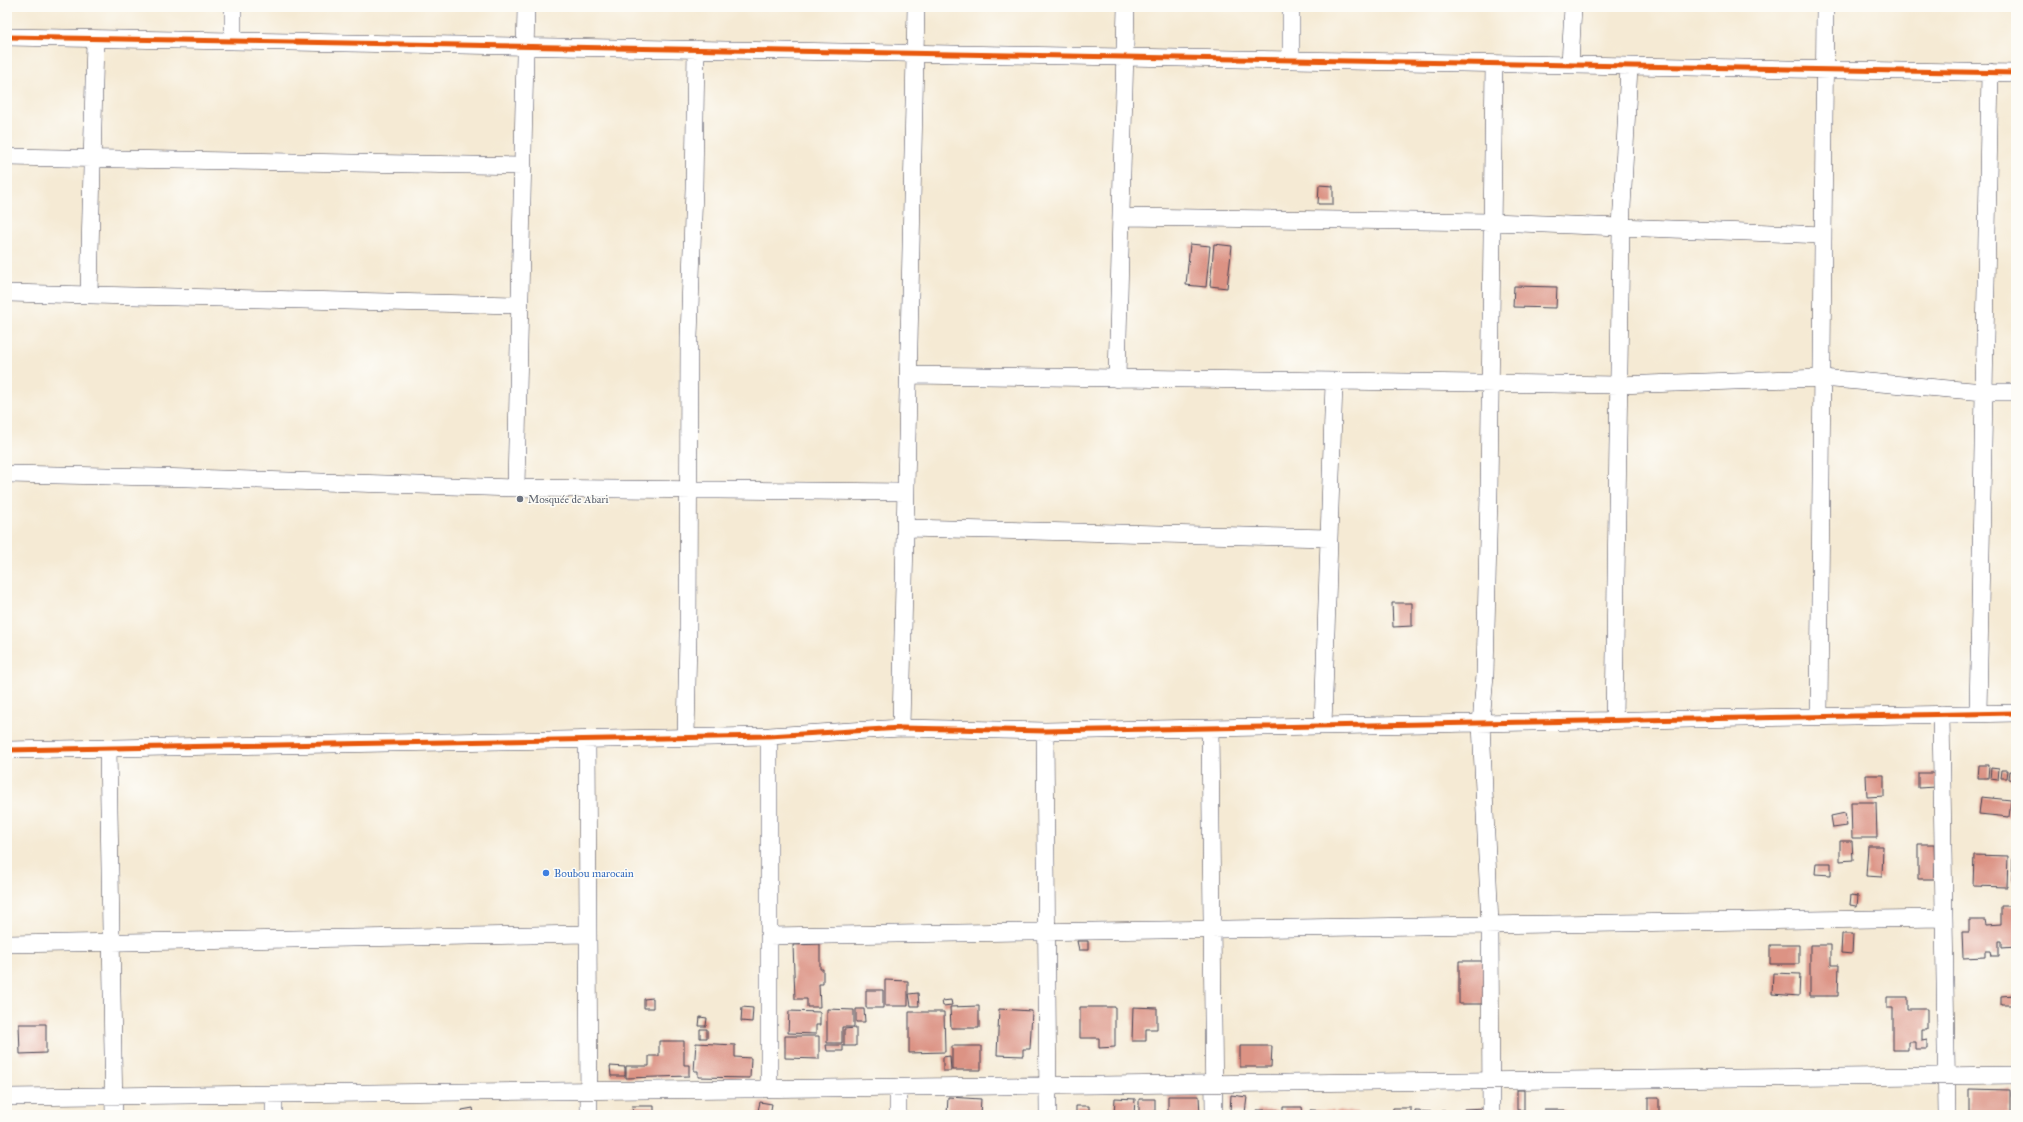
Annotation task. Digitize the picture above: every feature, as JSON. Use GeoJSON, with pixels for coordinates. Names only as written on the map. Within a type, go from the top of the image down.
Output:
{"type":"FeatureCollection","features":[{"type":"Feature","properties":{"kind":"street"},"geometry":{"type":"LineString","coordinates":[[233,7],[233,41]]}},
{"type":"Feature","properties":{"kind":"street"},"geometry":{"type":"LineString","coordinates":[[516,488],[526,7]]}},
{"type":"Feature","properties":{"kind":"street"},"geometry":{"type":"LineString","coordinates":[[901,728],[916,7]]}},
{"type":"Feature","properties":{"kind":"street"},"geometry":{"type":"LineString","coordinates":[[1117,379],[1126,7]]}},
{"type":"Feature","properties":{"kind":"street"},"geometry":{"type":"LineString","coordinates":[[1291,7],[1291,60]]}},
{"type":"Feature","properties":{"kind":"street"},"geometry":{"type":"LineString","coordinates":[[1570,65],[1573,7]]}},
{"type":"Feature","properties":{"kind":"street"},"geometry":{"type":"LineString","coordinates":[[1819,716],[1824,7]]}},
{"type":"Feature","properties":{"kind":"street"},"geometry":{"type":"LineString","coordinates":[[7,37],[2016,73]]}},
{"type":"Feature","properties":{"kind":"street"},"geometry":{"type":"LineString","coordinates":[[89,294],[95,38]]}},
{"type":"Feature","properties":{"kind":"street"},"geometry":{"type":"LineString","coordinates":[[686,737],[689,338],[694,188],[696,49]]}},
{"type":"Feature","properties":{"kind":"street"},"geometry":{"type":"LineString","coordinates":[[1491,1115],[1490,925],[1481,723],[1485,675],[1491,384],[1494,64]]}},
{"type":"Feature","properties":{"kind":"street"},"geometry":{"type":"LineString","coordinates":[[1614,720],[1621,228],[1629,66]]}},
{"type":"Feature","properties":{"kind":"street"},"geometry":{"type":"LineString","coordinates":[[1978,713],[1990,72]]}},
{"type":"Feature","properties":{"kind":"street"},"geometry":{"type":"LineString","coordinates":[[7,157],[523,166]]}},
{"type":"Feature","properties":{"kind":"street"},"geometry":{"type":"LineString","coordinates":[[1122,217],[1492,222],[1823,235]]}},
{"type":"Feature","properties":{"kind":"street"},"geometry":{"type":"LineString","coordinates":[[7,292],[520,305]]}},
{"type":"Feature","properties":{"kind":"street"},"geometry":{"type":"LineString","coordinates":[[908,376],[1334,383],[1618,385],[1822,378],[1984,392],[2016,392]]}},
{"type":"Feature","properties":{"kind":"street"},"geometry":{"type":"LineString","coordinates":[[1323,726],[1334,383]]}},
{"type":"Feature","properties":{"kind":"street"},"geometry":{"type":"LineString","coordinates":[[7,474],[516,488],[906,492]]}},
{"type":"Feature","properties":{"kind":"street"},"geometry":{"type":"LineString","coordinates":[[906,528],[1329,538]]}},
{"type":"Feature","properties":{"kind":"street"},"geometry":{"type":"LineString","coordinates":[[7,750],[769,736],[901,728],[1044,731],[2016,713]]}},
{"type":"Feature","properties":{"kind":"street"},"geometry":{"type":"LineString","coordinates":[[1941,714],[1946,1115]]}},
{"type":"Feature","properties":{"kind":"street"},"geometry":{"type":"LineString","coordinates":[[1210,728],[1214,1115]]}},
{"type":"Feature","properties":{"kind":"street"},"geometry":{"type":"LineString","coordinates":[[1044,731],[1048,1115]]}},
{"type":"Feature","properties":{"kind":"street"},"geometry":{"type":"LineString","coordinates":[[769,736],[769,1089]]}},
{"type":"Feature","properties":{"kind":"street"},"geometry":{"type":"LineString","coordinates":[[587,739],[589,1115]]}},
{"type":"Feature","properties":{"kind":"street"},"geometry":{"type":"LineString","coordinates":[[108,748],[114,1115]]}},
{"type":"Feature","properties":{"kind":"street"},"geometry":{"type":"LineString","coordinates":[[769,936],[1944,918]]}},
{"type":"Feature","properties":{"kind":"street"},"geometry":{"type":"LineString","coordinates":[[7,944],[588,934]]}},
{"type":"Feature","properties":{"kind":"street"},"geometry":{"type":"LineString","coordinates":[[7,1097],[2016,1075]]}},
{"type":"Feature","properties":{"kind":"street"},"geometry":{"type":"LineString","coordinates":[[898,1087],[898,1115]]}},
{"type":"Feature","properties":{"kind":"street"},"geometry":{"type":"LineString","coordinates":[[274,1094],[274,1115]]}},
{"type":"Feature","properties":{"kind":"building"},"geometry":{"type":"Polygon","coordinates":[[[1319,185],[1333,186],[1333,204],[1318,204],[1319,185]]]}},
{"type":"Feature","properties":{"kind":"building"},"geometry":{"type":"Polygon","coordinates":[[[1190,244],[1210,246],[1206,287],[1186,285],[1190,244]]]}},
{"type":"Feature","properties":{"kind":"building"},"geometry":{"type":"Polygon","coordinates":[[[1214,244],[1232,246],[1227,288],[1210,286],[1214,244]]]}},
{"type":"Feature","properties":{"kind":"building"},"geometry":{"type":"Polygon","coordinates":[[[1514,286],[1557,287],[1556,308],[1513,307],[1514,286]]]}},
{"type":"Feature","properties":{"kind":"building"},"geometry":{"type":"Polygon","coordinates":[[[1392,603],[1412,603],[1412,626],[1393,627],[1392,603]]]}},
{"type":"Feature","properties":{"kind":"building"},"geometry":{"type":"Polygon","coordinates":[[[1979,765],[1989,765],[1988,778],[1978,778],[1979,765]]]}},
{"type":"Feature","properties":{"kind":"building"},"geometry":{"type":"Polygon","coordinates":[[[1991,768],[1999,769],[1998,780],[1990,779],[1991,768]]]}},
{"type":"Feature","properties":{"kind":"building"},"geometry":{"type":"Polygon","coordinates":[[[2002,770],[2008,770],[2007,778],[2001,778],[2002,770]]]}},
{"type":"Feature","properties":{"kind":"building"},"geometry":{"type":"Polygon","coordinates":[[[2010,771],[2016,772],[2016,780],[2009,779],[2010,771]]]}},
{"type":"Feature","properties":{"kind":"building"},"geometry":{"type":"Polygon","coordinates":[[[1918,773],[1937,773],[1937,787],[1918,788],[1918,773]]]}},
{"type":"Feature","properties":{"kind":"building"},"geometry":{"type":"Polygon","coordinates":[[[1866,775],[1884,775],[1884,796],[1867,797],[1866,775]]]}},
{"type":"Feature","properties":{"kind":"building"},"geometry":{"type":"Polygon","coordinates":[[[1981,797],[2011,800],[2009,817],[1979,814],[1981,797]]]}},
{"type":"Feature","properties":{"kind":"building"},"geometry":{"type":"Polygon","coordinates":[[[1851,802],[1876,802],[1877,838],[1852,838],[1851,802]]]}},
{"type":"Feature","properties":{"kind":"building"},"geometry":{"type":"Polygon","coordinates":[[[1845,813],[1847,826],[1833,828],[1831,816],[1845,813]]]}},
{"type":"Feature","properties":{"kind":"building"},"geometry":{"type":"Polygon","coordinates":[[[1840,841],[1852,841],[1853,860],[1840,861],[1840,841]]]}},
{"type":"Feature","properties":{"kind":"building"},"geometry":{"type":"Polygon","coordinates":[[[1918,844],[1934,844],[1935,879],[1918,879],[1918,844]]]}},
{"type":"Feature","properties":{"kind":"building"},"geometry":{"type":"Polygon","coordinates":[[[1868,846],[1883,846],[1882,877],[1866,876],[1868,846]]]}},
{"type":"Feature","properties":{"kind":"building"},"geometry":{"type":"Polygon","coordinates":[[[2013,854],[2016,854],[2016,880],[2012,880],[2013,854]]]}},
{"type":"Feature","properties":{"kind":"building"},"geometry":{"type":"Polygon","coordinates":[[[1974,855],[2008,856],[2007,887],[1973,886],[1974,855]]]}},
{"type":"Feature","properties":{"kind":"building"},"geometry":{"type":"Polygon","coordinates":[[[1816,863],[1831,863],[1831,875],[1815,874],[1816,863]]]}},
{"type":"Feature","properties":{"kind":"building"},"geometry":{"type":"Polygon","coordinates":[[[1851,895],[1858,896],[1857,906],[1850,905],[1851,895]]]}},
{"type":"Feature","properties":{"kind":"building"},"geometry":{"type":"Polygon","coordinates":[[[2001,906],[2016,906],[2016,947],[2002,948],[2002,941],[1999,941],[1999,956],[1992,956],[1991,951],[1985,951],[1985,957],[1963,958],[1962,932],[1969,932],[1969,920],[1985,920],[1986,925],[2001,924],[2001,906]]]}},
{"type":"Feature","properties":{"kind":"building"},"geometry":{"type":"Polygon","coordinates":[[[1842,934],[1853,934],[1852,954],[1841,953],[1842,934]]]}},
{"type":"Feature","properties":{"kind":"building"},"geometry":{"type":"Polygon","coordinates":[[[1077,941],[1088,941],[1088,950],[1079,950],[1077,941]]]}},
{"type":"Feature","properties":{"kind":"building"},"geometry":{"type":"Polygon","coordinates":[[[820,944],[820,969],[823,969],[823,984],[819,984],[820,1007],[807,1007],[807,999],[795,999],[793,945],[820,944]]]}},
{"type":"Feature","properties":{"kind":"building"},"geometry":{"type":"Polygon","coordinates":[[[1770,945],[1799,945],[1799,964],[1770,964],[1770,945]]]}},
{"type":"Feature","properties":{"kind":"building"},"geometry":{"type":"Polygon","coordinates":[[[1810,945],[1831,945],[1831,965],[1839,965],[1838,996],[1810,996],[1810,945]]]}},
{"type":"Feature","properties":{"kind":"building"},"geometry":{"type":"Polygon","coordinates":[[[1459,961],[1489,961],[1489,1004],[1459,1004],[1459,961]]]}},
{"type":"Feature","properties":{"kind":"building"},"geometry":{"type":"Polygon","coordinates":[[[1773,973],[1800,974],[1799,996],[1772,994],[1773,973]]]}},
{"type":"Feature","properties":{"kind":"building"},"geometry":{"type":"Polygon","coordinates":[[[885,980],[908,981],[908,1006],[885,1006],[885,980]]]}},
{"type":"Feature","properties":{"kind":"building"},"geometry":{"type":"Polygon","coordinates":[[[866,990],[883,990],[883,1008],[866,1008],[866,990]]]}},
{"type":"Feature","properties":{"kind":"building"},"geometry":{"type":"Polygon","coordinates":[[[918,993],[919,1006],[911,1006],[909,994],[918,993]]]}},
{"type":"Feature","properties":{"kind":"building"},"geometry":{"type":"Polygon","coordinates":[[[2014,995],[2014,1005],[2001,1005],[2001,996],[2014,995]]]}},
{"type":"Feature","properties":{"kind":"building"},"geometry":{"type":"Polygon","coordinates":[[[1887,997],[1908,997],[1908,1009],[1927,1009],[1927,1029],[1922,1029],[1922,1041],[1927,1040],[1927,1049],[1915,1049],[1915,1042],[1908,1042],[1908,1050],[1893,1050],[1893,1008],[1887,1008],[1887,997]]]}},
{"type":"Feature","properties":{"kind":"building"},"geometry":{"type":"Polygon","coordinates":[[[653,998],[653,1008],[644,1008],[644,999],[653,998]]]}},
{"type":"Feature","properties":{"kind":"building"},"geometry":{"type":"Polygon","coordinates":[[[951,1000],[952,1005],[943,1006],[942,1001],[951,1000]]]}},
{"type":"Feature","properties":{"kind":"building"},"geometry":{"type":"Polygon","coordinates":[[[979,1006],[979,1028],[951,1028],[950,1007],[979,1006]]]}},
{"type":"Feature","properties":{"kind":"building"},"geometry":{"type":"Polygon","coordinates":[[[742,1007],[753,1008],[752,1022],[741,1021],[742,1007]]]}},
{"type":"Feature","properties":{"kind":"building"},"geometry":{"type":"Polygon","coordinates":[[[1080,1007],[1115,1007],[1115,1047],[1099,1048],[1099,1038],[1080,1038],[1080,1007]]]}},
{"type":"Feature","properties":{"kind":"building"},"geometry":{"type":"Polygon","coordinates":[[[1133,1007],[1157,1008],[1157,1029],[1146,1029],[1146,1041],[1132,1041],[1133,1007]]]}},
{"type":"Feature","properties":{"kind":"building"},"geometry":{"type":"Polygon","coordinates":[[[827,1009],[854,1010],[854,1027],[842,1027],[842,1043],[827,1043],[827,1009]]]}},
{"type":"Feature","properties":{"kind":"building"},"geometry":{"type":"Polygon","coordinates":[[[856,1009],[864,1009],[865,1022],[856,1022],[856,1009]]]}},
{"type":"Feature","properties":{"kind":"building"},"geometry":{"type":"Polygon","coordinates":[[[999,1009],[1032,1011],[1030,1049],[1023,1049],[1023,1056],[997,1055],[999,1009]]]}},
{"type":"Feature","properties":{"kind":"building"},"geometry":{"type":"Polygon","coordinates":[[[789,1011],[820,1012],[820,1025],[816,1025],[816,1034],[788,1033],[789,1011]]]}},
{"type":"Feature","properties":{"kind":"building"},"geometry":{"type":"Polygon","coordinates":[[[909,1012],[944,1012],[945,1052],[909,1053],[909,1012]]]}},
{"type":"Feature","properties":{"kind":"building"},"geometry":{"type":"Polygon","coordinates":[[[700,1017],[707,1018],[706,1026],[699,1026],[700,1017]]]}},
{"type":"Feature","properties":{"kind":"building"},"geometry":{"type":"Polygon","coordinates":[[[19,1024],[46,1024],[46,1053],[20,1054],[19,1024]]]}},
{"type":"Feature","properties":{"kind":"building"},"geometry":{"type":"Polygon","coordinates":[[[856,1028],[856,1046],[844,1046],[844,1029],[856,1028]]]}},
{"type":"Feature","properties":{"kind":"building"},"geometry":{"type":"Polygon","coordinates":[[[700,1029],[707,1029],[707,1038],[700,1038],[700,1029]]]}},
{"type":"Feature","properties":{"kind":"building"},"geometry":{"type":"Polygon","coordinates":[[[785,1036],[819,1036],[819,1059],[785,1058],[785,1036]]]}},
{"type":"Feature","properties":{"kind":"building"},"geometry":{"type":"Polygon","coordinates":[[[659,1041],[684,1041],[684,1065],[689,1065],[689,1076],[626,1078],[626,1066],[649,1066],[649,1056],[659,1056],[659,1041]]]}},
{"type":"Feature","properties":{"kind":"building"},"geometry":{"type":"Polygon","coordinates":[[[696,1043],[735,1045],[735,1057],[751,1058],[750,1078],[698,1077],[698,1071],[694,1071],[696,1043]]]}},
{"type":"Feature","properties":{"kind":"building"},"geometry":{"type":"Polygon","coordinates":[[[826,1045],[843,1045],[843,1051],[827,1051],[826,1045]]]}},
{"type":"Feature","properties":{"kind":"building"},"geometry":{"type":"Polygon","coordinates":[[[952,1046],[981,1046],[981,1070],[952,1070],[952,1046]]]}},
{"type":"Feature","properties":{"kind":"building"},"geometry":{"type":"Polygon","coordinates":[[[1240,1046],[1272,1046],[1271,1067],[1240,1067],[1240,1046]]]}},
{"type":"Feature","properties":{"kind":"building"},"geometry":{"type":"Polygon","coordinates":[[[950,1056],[951,1071],[943,1071],[943,1057],[950,1056]]]}},
{"type":"Feature","properties":{"kind":"building"},"geometry":{"type":"Polygon","coordinates":[[[610,1066],[625,1067],[625,1076],[611,1076],[610,1066]]]}},
{"type":"Feature","properties":{"kind":"building"},"geometry":{"type":"Polygon","coordinates":[[[2014,1087],[2016,1087],[2016,1111],[2014,1111],[2014,1087]]]}},
{"type":"Feature","properties":{"kind":"building"},"geometry":{"type":"Polygon","coordinates":[[[1969,1089],[2010,1090],[2010,1114],[1969,1113],[1969,1089]]]}},
{"type":"Feature","properties":{"kind":"building"},"geometry":{"type":"Polygon","coordinates":[[[1517,1090],[1524,1090],[1524,1110],[1517,1110],[1517,1090]]]}},
{"type":"Feature","properties":{"kind":"building"},"geometry":{"type":"Polygon","coordinates":[[[1231,1095],[1247,1097],[1245,1113],[1230,1111],[1231,1095]]]}},
{"type":"Feature","properties":{"kind":"building"},"geometry":{"type":"Polygon","coordinates":[[[1168,1096],[1199,1096],[1200,1115],[1168,1115],[1168,1096]]]}},
{"type":"Feature","properties":{"kind":"building"},"geometry":{"type":"Polygon","coordinates":[[[948,1097],[981,1099],[980,1115],[947,1115],[948,1097]]]}},
{"type":"Feature","properties":{"kind":"building"},"geometry":{"type":"Polygon","coordinates":[[[1115,1098],[1135,1099],[1134,1115],[1114,1115],[1115,1098]]]}},
{"type":"Feature","properties":{"kind":"building"},"geometry":{"type":"Polygon","coordinates":[[[1648,1098],[1659,1098],[1659,1115],[1648,1115],[1648,1098]]]}},
{"type":"Feature","properties":{"kind":"building"},"geometry":{"type":"Polygon","coordinates":[[[1139,1099],[1155,1099],[1155,1115],[1139,1115],[1139,1099]]]}},
{"type":"Feature","properties":{"kind":"building"},"geometry":{"type":"Polygon","coordinates":[[[760,1102],[772,1104],[770,1115],[757,1115],[760,1102]]]}},
{"type":"Feature","properties":{"kind":"building"},"geometry":{"type":"Polygon","coordinates":[[[632,1106],[654,1106],[654,1115],[633,1115],[632,1106]]]}},
{"type":"Feature","properties":{"kind":"building"},"geometry":{"type":"Polygon","coordinates":[[[1076,1106],[1089,1106],[1089,1115],[1076,1115],[1076,1106]]]}},
{"type":"Feature","properties":{"kind":"building"},"geometry":{"type":"Polygon","coordinates":[[[1283,1107],[1302,1107],[1303,1115],[1283,1115],[1283,1107]]]}},
{"type":"Feature","properties":{"kind":"building"},"geometry":{"type":"Polygon","coordinates":[[[473,1108],[474,1115],[462,1115],[462,1110],[473,1108]]]}},
{"type":"Feature","properties":{"kind":"building"},"geometry":{"type":"Polygon","coordinates":[[[1393,1108],[1411,1108],[1411,1115],[1392,1115],[1393,1108]]]}},
{"type":"Feature","properties":{"kind":"building"},"geometry":{"type":"Polygon","coordinates":[[[1485,1108],[1485,1115],[1464,1115],[1464,1109],[1485,1108]]]}},
{"type":"Feature","properties":{"kind":"building"},"geometry":{"type":"Polygon","coordinates":[[[1257,1110],[1277,1110],[1277,1115],[1257,1115],[1257,1110]]]}},
{"type":"Feature","properties":{"kind":"building"},"geometry":{"type":"Polygon","coordinates":[[[1310,1110],[1333,1111],[1333,1115],[1310,1115],[1310,1110]]]}},
{"type":"Feature","properties":{"kind":"building"},"geometry":{"type":"Polygon","coordinates":[[[1544,1110],[1565,1110],[1565,1115],[1544,1115],[1544,1110]]]}},
{"type":"Feature","properties":{"kind":"building"},"geometry":{"type":"Polygon","coordinates":[[[1335,1111],[1359,1112],[1359,1115],[1335,1115],[1335,1111]]]}},
{"type":"Feature","properties":{"kind":"building"},"geometry":{"type":"Polygon","coordinates":[[[1415,1111],[1435,1112],[1435,1115],[1415,1115],[1415,1111]]]}},
{"type":"Feature","properties":{"kind":"building"},"geometry":{"type":"Polygon","coordinates":[[[1441,1111],[1460,1111],[1459,1115],[1441,1115],[1441,1111]]]}},
{"type":"Feature","properties":{"kind":"cycle path"},"geometry":{"type":"LineString","coordinates":[[7,37],[2016,73]]}},
{"type":"Feature","properties":{"kind":"cycle path"},"geometry":{"type":"LineString","coordinates":[[7,750],[769,736],[901,728],[1045,731],[2016,713]]}},
{"type":"Feature","properties":{"kind":"place","name":"Mosquée de Abari"},"geometry":{"type":"Point","coordinates":[520,499]}},
{"type":"Feature","properties":{"kind":"place","name":"Boubou marocain"},"geometry":{"type":"Point","coordinates":[546,873]}}]}
